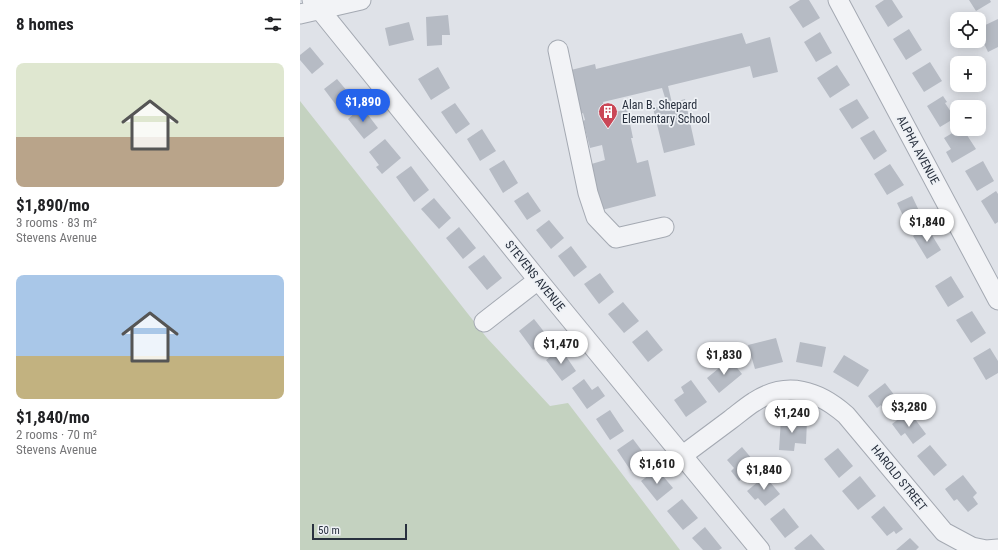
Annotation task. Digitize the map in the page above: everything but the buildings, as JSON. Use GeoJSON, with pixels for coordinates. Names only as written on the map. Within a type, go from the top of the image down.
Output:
{"type":"FeatureCollection","features":[{"type":"Feature","properties":{"kind":"street"},"geometry":{"type":"LineString","coordinates":[[300,14],[316,5],[361,0]]}},
{"type":"Feature","properties":{"kind":"street","name":"ALPHA AVENUE"},"geometry":{"type":"LineString","coordinates":[[838,0],[998,300]]}},
{"type":"Feature","properties":{"kind":"street","name":"STEVENS AVENUE"},"geometry":{"type":"LineString","coordinates":[[316,5],[538,280],[760,550]]}},
{"type":"Feature","properties":{"kind":"street"},"geometry":{"type":"LineString","coordinates":[[558,50],[588,193],[596,218],[616,238],[664,227]]}},
{"type":"Feature","properties":{"kind":"street"},"geometry":{"type":"LineString","coordinates":[[484,322],[538,280]]}},
{"type":"Feature","properties":{"kind":"street","name":"HAROLD STREET"},"geometry":{"type":"LineString","coordinates":[[683,455],[755,401],[768,394],[780,391],[801,390],[820,396],[835,404],[846,415],[944,532],[972,547],[986,550],[998,549]]}},
{"type":"Feature","properties":{"kind":"green space"},"geometry":{"type":"Polygon","coordinates":[[[300,101],[487,338],[550,406],[568,403],[680,550],[300,550],[300,101]]]}},
{"type":"Feature","properties":{"kind":"place","name":"Alan B. Shepard Elementary School"},"geometry":{"type":"Point","coordinates":[608,129]}}]}
